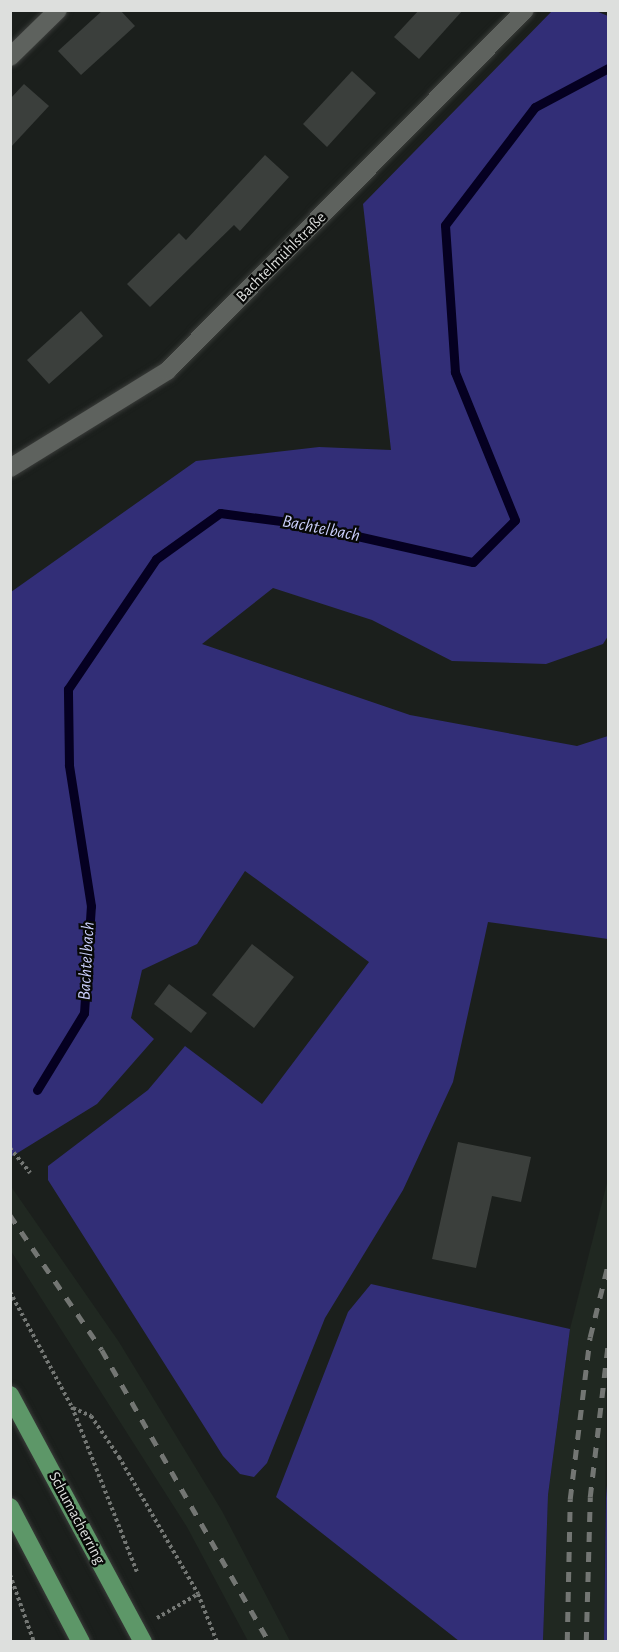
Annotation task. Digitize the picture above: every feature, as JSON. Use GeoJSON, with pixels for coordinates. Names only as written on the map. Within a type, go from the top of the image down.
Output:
{"type":"FeatureCollection","features":[{"type":"Feature","properties":{"kind":"main road","name":"Schumacherring"},"geometry":{"type":"LineString","coordinates":[[10,1395],[142,1640]]}},
{"type":"Feature","properties":{"kind":"main road"},"geometry":{"type":"LineString","coordinates":[[10,1507],[81,1641]]}},
{"type":"Feature","properties":{"kind":"street"},"geometry":{"type":"LineString","coordinates":[[10,57],[58,10]]}},
{"type":"Feature","properties":{"kind":"street","name":"Bachtelmühlstraße"},"geometry":{"type":"LineString","coordinates":[[10,468],[167,371],[525,10]]}},
{"type":"Feature","properties":{"kind":"path"},"geometry":{"type":"LineString","coordinates":[[10,1148],[30,1173]]}},
{"type":"Feature","properties":{"kind":"path"},"geometry":{"type":"LineString","coordinates":[[10,1292],[72,1407],[138,1576]]}},
{"type":"Feature","properties":{"kind":"path"},"geometry":{"type":"LineString","coordinates":[[72,1407],[91,1416],[119,1457],[198,1594],[217,1641]]}},
{"type":"Feature","properties":{"kind":"path"},"geometry":{"type":"LineString","coordinates":[[10,1575],[34,1641]]}},
{"type":"Feature","properties":{"kind":"path"},"geometry":{"type":"LineString","coordinates":[[157,1618],[198,1594]]}},
{"type":"Feature","properties":{"kind":"path"},"geometry":{"type":"LineString","coordinates":[[152,1608],[160,1626]]}},
{"type":"Feature","properties":{"kind":"shaded area"},"geometry":{"type":"Polygon","coordinates":[[[553,10],[596,11],[608,16],[608,636],[603,644],[546,664],[452,661],[372,620],[273,588],[202,644],[410,715],[577,746],[608,736],[608,939],[488,922],[453,1082],[403,1190],[325,1318],[267,1463],[254,1477],[240,1474],[223,1456],[48,1180],[48,1166],[148,1090],[185,1046],[262,1104],[369,962],[245,871],[197,944],[142,970],[131,1018],[154,1039],[97,1104],[11,1157],[11,592],[196,461],[319,447],[391,450],[363,204],[553,10]]]}},
{"type":"Feature","properties":{"kind":"shaded area"},"geometry":{"type":"Polygon","coordinates":[[[608,1179],[604,1641],[543,1642],[548,1495],[570,1329],[608,1179]]]}},
{"type":"Feature","properties":{"kind":"shaded area"},"geometry":{"type":"Polygon","coordinates":[[[10,1185],[119,1342],[222,1511],[290,1641],[248,1641],[187,1527],[11,1251],[10,1185]]]}},
{"type":"Feature","properties":{"kind":"shaded area"},"geometry":{"type":"Polygon","coordinates":[[[371,1284],[570,1329],[548,1495],[543,1641],[459,1641],[276,1497],[348,1312],[371,1284]]]}},
{"type":"Feature","properties":{"kind":"shaded area"},"geometry":{"type":"Polygon","coordinates":[[[608,1473],[608,1641],[604,1642],[606,1498],[608,1473]]]}},
{"type":"Feature","properties":{"kind":"building"},"geometry":{"type":"Polygon","coordinates":[[[103,10],[120,10],[135,26],[81,75],[58,51],[103,10]]]}},
{"type":"Feature","properties":{"kind":"building"},"geometry":{"type":"Polygon","coordinates":[[[419,10],[463,10],[419,59],[394,37],[419,10]]]}},
{"type":"Feature","properties":{"kind":"building"},"geometry":{"type":"Polygon","coordinates":[[[352,71],[376,93],[327,147],[303,124],[352,71]]]}},
{"type":"Feature","properties":{"kind":"building"},"geometry":{"type":"Polygon","coordinates":[[[24,84],[49,106],[10,148],[10,99],[24,84]]]}},
{"type":"Feature","properties":{"kind":"building"},"geometry":{"type":"Polygon","coordinates":[[[265,155],[289,177],[240,231],[234,225],[150,307],[127,284],[179,233],[186,240],[265,155]]]}},
{"type":"Feature","properties":{"kind":"building"},"geometry":{"type":"Polygon","coordinates":[[[81,311],[103,336],[49,384],[27,360],[81,311]]]}},
{"type":"Feature","properties":{"kind":"building"},"geometry":{"type":"Polygon","coordinates":[[[252,944],[294,977],[254,1028],[212,995],[252,944]]]}},
{"type":"Feature","properties":{"kind":"building"},"geometry":{"type":"Polygon","coordinates":[[[169,984],[207,1013],[191,1033],[154,1004],[169,984]]]}},
{"type":"Feature","properties":{"kind":"building"},"geometry":{"type":"Polygon","coordinates":[[[458,1142],[531,1157],[521,1202],[492,1196],[476,1268],[432,1259],[458,1142]]]}},
{"type":"Feature","properties":{"kind":"waterway","name":"Bachtelbach"},"geometry":{"type":"LineString","coordinates":[[37,1090],[84,1013],[91,906],[69,765],[68,689],[156,559],[220,513],[304,524],[473,562],[515,520],[455,372],[445,225],[535,107],[608,68]]}},
{"type":"Feature","properties":{"kind":"railway"},"geometry":{"type":"LineString","coordinates":[[10,1215],[102,1350],[269,1642]]}},
{"type":"Feature","properties":{"kind":"railway"},"geometry":{"type":"LineString","coordinates":[[567,1642],[570,1499],[590,1337],[608,1264]]}},
{"type":"Feature","properties":{"kind":"railway"},"geometry":{"type":"LineString","coordinates":[[586,1642],[590,1497],[608,1343]]}}]}
